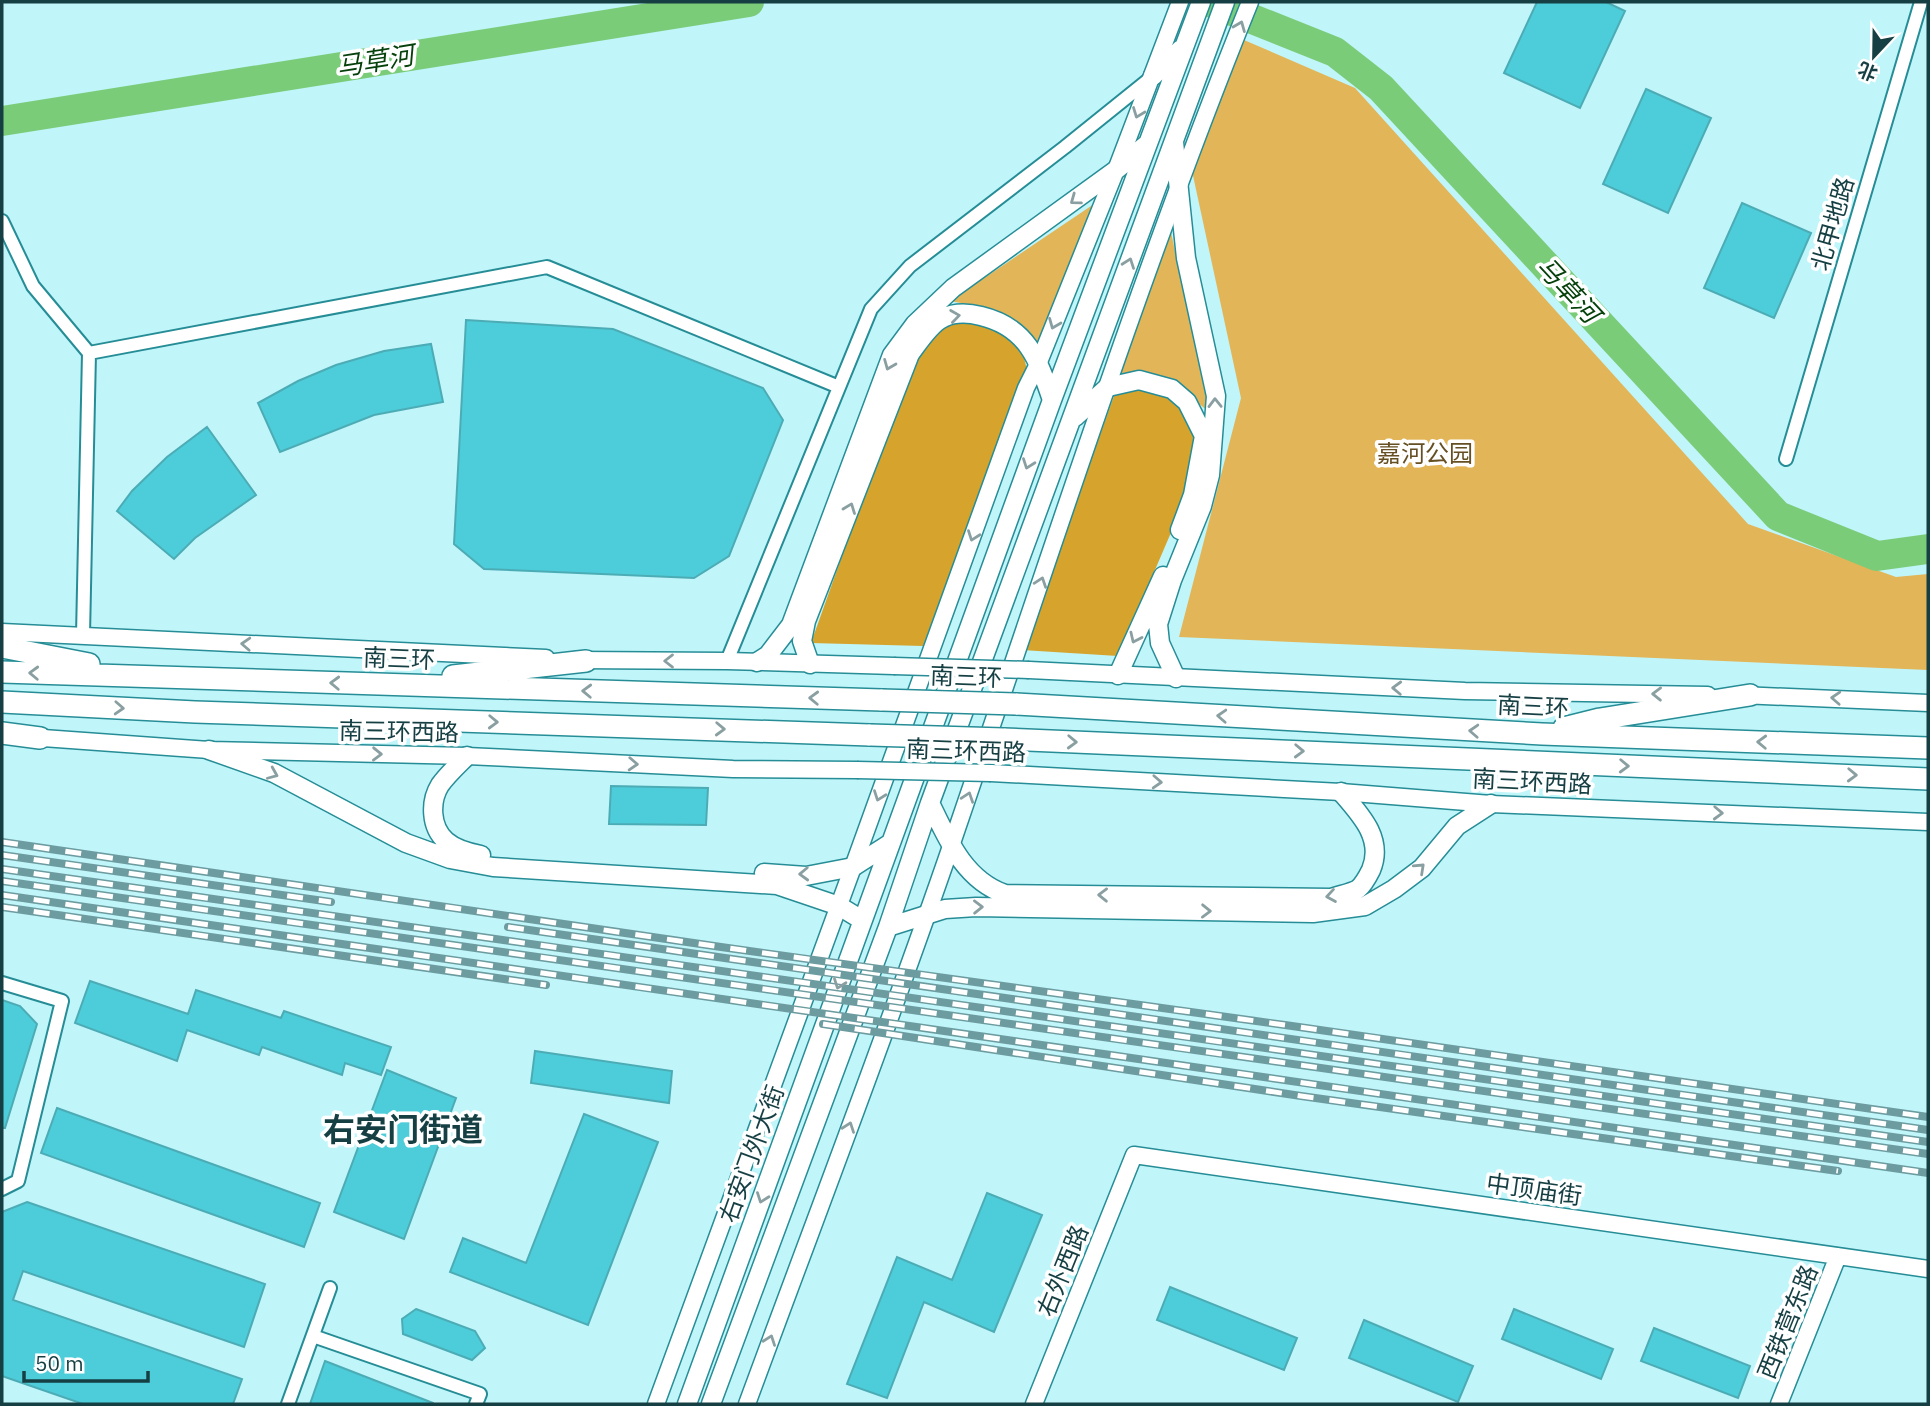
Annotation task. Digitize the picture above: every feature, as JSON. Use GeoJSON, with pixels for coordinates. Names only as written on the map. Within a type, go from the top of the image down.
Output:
{"type":"FeatureCollection","features":[{"type":"Feature","properties":{"kind":"highway"},"geometry":{"type":"LineString","coordinates":[[2,647],[98,666],[192,678]]}},
{"type":"Feature","properties":{"kind":"highway"},"geometry":{"type":"LineString","coordinates":[[377,684],[586,660]]}},
{"type":"Feature","properties":{"kind":"highway","name":"南三环"},"geometry":{"type":"LineString","coordinates":[[2,672],[1016,705],[1542,734],[1928,748]]}},
{"type":"Feature","properties":{"kind":"highway"},"geometry":{"type":"LineString","coordinates":[[1542,734],[1600,719],[1750,695]]}},
{"type":"Feature","properties":{"kind":"highway"},"geometry":{"type":"LineString","coordinates":[[2,702],[195,712],[1004,739],[1928,779]]}},
{"type":"Feature","properties":{"kind":"highway"},"geometry":{"type":"LineString","coordinates":[[2,735],[40,738]]}},
{"type":"Feature","properties":{"kind":"main road","name":"右安门外大街"},"geometry":{"type":"LineString","coordinates":[[687,1404],[1052,400],[1201,2]]}},
{"type":"Feature","properties":{"kind":"main road","name":"右安门外大街"},"geometry":{"type":"LineString","coordinates":[[711,1404],[1225,2]]}},
{"type":"Feature","properties":{"kind":"main road"},"geometry":{"type":"LineString","coordinates":[[1153,76],[1186,40]]}},
{"type":"Feature","properties":{"kind":"main road"},"geometry":{"type":"LineString","coordinates":[[1174,138],[1186,258],[1216,396],[1210,475],[1205,496],[1158,624],[1160,643],[1176,678]]}},
{"type":"Feature","properties":{"kind":"main road"},"geometry":{"type":"LineString","coordinates":[[757,662],[768,654],[791,625],[892,355],[915,324],[953,288],[1149,143]]}},
{"type":"Feature","properties":{"kind":"main road"},"geometry":{"type":"LineString","coordinates":[[810,664],[802,641],[806,621],[909,354],[925,334],[943,318],[961,313],[1000,321],[1022,338],[1039,362],[1052,400]]}},
{"type":"Feature","properties":{"kind":"main road"},"geometry":{"type":"LineString","coordinates":[[1072,419],[1108,387],[1139,380],[1172,389],[1187,402],[1204,436],[1193,495],[1167,566],[1118,675]]}},
{"type":"Feature","properties":{"kind":"main road"},"geometry":{"type":"LineString","coordinates":[[209,750],[274,773],[406,842],[450,859],[493,867],[776,885],[839,906],[862,920]]}},
{"type":"Feature","properties":{"kind":"main road"},"geometry":{"type":"LineString","coordinates":[[467,756],[439,786],[433,802],[437,829],[446,841],[468,852],[499,860],[806,876],[853,867],[889,845]]}},
{"type":"Feature","properties":{"kind":"main road"},"geometry":{"type":"LineString","coordinates":[[930,803],[951,846],[970,871],[990,889],[1005,894],[1331,898],[1359,888],[1376,858],[1374,839],[1360,813],[1341,792]]}},
{"type":"Feature","properties":{"kind":"main road"},"geometry":{"type":"LineString","coordinates":[[888,927],[945,909],[976,907],[1313,913],[1365,906],[1422,868],[1457,826],[1491,804]]}},
{"type":"Feature","properties":{"kind":"street"},"geometry":{"type":"LineString","coordinates":[[656,1404],[1026,388],[1116,170],[1180,2]]}},
{"type":"Feature","properties":{"kind":"street"},"geometry":{"type":"LineString","coordinates":[[747,1404],[951,846],[1179,186],[1250,2]]}},
{"type":"Feature","properties":{"kind":"street","name":"北甲地路"},"geometry":{"type":"LineString","coordinates":[[1786,459],[1921,2]]}},
{"type":"Feature","properties":{"kind":"street"},"geometry":{"type":"LineString","coordinates":[[727,661],[871,310],[910,266],[1153,76]]}},
{"type":"Feature","properties":{"kind":"street"},"geometry":{"type":"LineString","coordinates":[[2,222],[33,286],[89,353],[83,635]]}},
{"type":"Feature","properties":{"kind":"street"},"geometry":{"type":"LineString","coordinates":[[89,353],[547,267],[839,387]]}},
{"type":"Feature","properties":{"kind":"street"},"geometry":{"type":"LineString","coordinates":[[2,632],[586,660],[727,661],[1029,670],[1465,691],[1750,695],[1928,703]]}},
{"type":"Feature","properties":{"kind":"street","name":"南三环西路"},"geometry":{"type":"LineString","coordinates":[[40,738],[209,750],[467,756],[733,769],[991,773],[1341,792],[1491,804],[1928,822]]}},
{"type":"Feature","properties":{"kind":"street"},"geometry":{"type":"LineString","coordinates":[[2,983],[62,1001],[18,1181],[2,1189]]}},
{"type":"Feature","properties":{"kind":"street","name":"中顶庙街"},"geometry":{"type":"LineString","coordinates":[[1134,1155],[1928,1269]]}},
{"type":"Feature","properties":{"kind":"street","name":"右外西路"},"geometry":{"type":"LineString","coordinates":[[1034,1404],[1134,1155]]}},
{"type":"Feature","properties":{"kind":"street","name":"西铁营东路"},"geometry":{"type":"LineString","coordinates":[[1779,1404],[1838,1256]]}},
{"type":"Feature","properties":{"kind":"street"},"geometry":{"type":"LineString","coordinates":[[288,1404],[330,1288]]}},
{"type":"Feature","properties":{"kind":"street"},"geometry":{"type":"LineString","coordinates":[[313,1336],[480,1394],[476,1404]]}},
{"type":"Feature","properties":{"kind":"green space","name":"嘉河公园"},"geometry":{"type":"Polygon","coordinates":[[[1244,40],[1355,88],[1748,524],[1896,577],[1928,574],[1928,670],[1179,637],[1241,398],[1189,157],[1244,40]]]}},
{"type":"Feature","properties":{"kind":"green space"},"geometry":{"type":"Polygon","coordinates":[[[1094,204],[1041,350],[1023,327],[988,308],[950,301],[1094,204]]]}},
{"type":"Feature","properties":{"kind":"green space"},"geometry":{"type":"Polygon","coordinates":[[[1171,232],[1209,412],[1179,387],[1117,376],[1171,232]]]}},
{"type":"Feature","properties":{"kind":"shaded area"},"geometry":{"type":"Polygon","coordinates":[[[960,317],[998,325],[1021,345],[1027,370],[923,646],[811,643],[913,357],[929,336],[960,317]]]}},
{"type":"Feature","properties":{"kind":"shaded area"},"geometry":{"type":"Polygon","coordinates":[[[1130,389],[1156,390],[1184,408],[1199,436],[1185,500],[1118,656],[1022,650],[1114,396],[1130,389]]]}},
{"type":"Feature","properties":{"kind":"building"},"geometry":{"type":"Polygon","coordinates":[[[1537,2],[1606,2],[1625,11],[1580,108],[1504,73],[1537,2]]]}},
{"type":"Feature","properties":{"kind":"building"},"geometry":{"type":"Polygon","coordinates":[[[1646,89],[1711,118],[1668,213],[1603,184],[1646,89]]]}},
{"type":"Feature","properties":{"kind":"building"},"geometry":{"type":"Polygon","coordinates":[[[1742,203],[1811,233],[1774,318],[1704,288],[1742,203]]]}},
{"type":"Feature","properties":{"kind":"building"},"geometry":{"type":"Polygon","coordinates":[[[466,320],[613,329],[763,388],[783,420],[729,556],[694,578],[484,569],[454,544],[466,320]]]}},
{"type":"Feature","properties":{"kind":"building"},"geometry":{"type":"Polygon","coordinates":[[[431,344],[443,402],[374,415],[280,452],[258,403],[298,381],[336,365],[384,351],[431,344]]]}},
{"type":"Feature","properties":{"kind":"building"},"geometry":{"type":"Polygon","coordinates":[[[207,427],[256,495],[195,538],[174,559],[117,511],[132,491],[167,457],[207,427]]]}},
{"type":"Feature","properties":{"kind":"building"},"geometry":{"type":"Polygon","coordinates":[[[611,786],[708,788],[706,825],[609,824],[611,786]]]}},
{"type":"Feature","properties":{"kind":"building"},"geometry":{"type":"Polygon","coordinates":[[[90,981],[188,1014],[196,990],[281,1018],[284,1011],[391,1047],[381,1075],[345,1063],[342,1075],[262,1047],[259,1055],[187,1030],[177,1061],[75,1023],[90,981]]]}},
{"type":"Feature","properties":{"kind":"building"},"geometry":{"type":"Polygon","coordinates":[[[2,1000],[20,1006],[37,1024],[5,1128],[2,1128],[2,1000]]]}},
{"type":"Feature","properties":{"kind":"building"},"geometry":{"type":"Polygon","coordinates":[[[535,1051],[672,1071],[669,1103],[531,1083],[535,1051]]]}},
{"type":"Feature","properties":{"kind":"building"},"geometry":{"type":"Polygon","coordinates":[[[387,1070],[456,1098],[404,1239],[334,1212],[387,1070]]]}},
{"type":"Feature","properties":{"kind":"building"},"geometry":{"type":"Polygon","coordinates":[[[57,1108],[320,1203],[304,1247],[41,1153],[57,1108]]]}},
{"type":"Feature","properties":{"kind":"building"},"geometry":{"type":"Polygon","coordinates":[[[584,1114],[658,1142],[588,1325],[450,1272],[463,1238],[526,1263],[584,1114]]]}},
{"type":"Feature","properties":{"kind":"building"},"geometry":{"type":"Polygon","coordinates":[[[987,1193],[1042,1215],[994,1332],[924,1302],[887,1398],[847,1384],[897,1257],[952,1280],[987,1193]]]}},
{"type":"Feature","properties":{"kind":"building"},"geometry":{"type":"Polygon","coordinates":[[[27,1202],[265,1284],[244,1347],[23,1271],[13,1300],[242,1379],[233,1404],[83,1404],[2,1376],[2,1212],[27,1202]]]}},
{"type":"Feature","properties":{"kind":"building"},"geometry":{"type":"Polygon","coordinates":[[[1170,1287],[1297,1338],[1284,1370],[1157,1320],[1170,1287]]]}},
{"type":"Feature","properties":{"kind":"building"},"geometry":{"type":"Polygon","coordinates":[[[416,1309],[475,1331],[485,1348],[472,1360],[403,1334],[402,1319],[416,1309]]]}},
{"type":"Feature","properties":{"kind":"building"},"geometry":{"type":"Polygon","coordinates":[[[1514,1309],[1613,1349],[1601,1379],[1502,1339],[1514,1309]]]}},
{"type":"Feature","properties":{"kind":"building"},"geometry":{"type":"Polygon","coordinates":[[[1364,1320],[1473,1366],[1458,1402],[1349,1358],[1364,1320]]]}},
{"type":"Feature","properties":{"kind":"building"},"geometry":{"type":"Polygon","coordinates":[[[1654,1328],[1750,1366],[1738,1398],[1641,1361],[1654,1328]]]}},
{"type":"Feature","properties":{"kind":"building"},"geometry":{"type":"Polygon","coordinates":[[[325,1361],[433,1403],[433,1404],[310,1404],[325,1361]]]}},
{"type":"Feature","properties":{"kind":"waterway","name":"马草河"},"geometry":{"type":"LineString","coordinates":[[2,121],[749,2]]}},
{"type":"Feature","properties":{"kind":"waterway","name":"马草河"},"geometry":{"type":"LineString","coordinates":[[1210,2],[1335,52],[1381,88],[1778,516],[1877,556],[1928,549]]}},
{"type":"Feature","properties":{"kind":"railway"},"geometry":{"type":"LineString","coordinates":[[2,842],[721,947],[1928,1117]]}},
{"type":"Feature","properties":{"kind":"railway"},"geometry":{"type":"LineString","coordinates":[[2,855],[331,902]]}},
{"type":"Feature","properties":{"kind":"railway"},"geometry":{"type":"LineString","coordinates":[[2,869],[1928,1142]]}},
{"type":"Feature","properties":{"kind":"railway"},"geometry":{"type":"LineString","coordinates":[[2,881],[1928,1154]]}},
{"type":"Feature","properties":{"kind":"railway"},"geometry":{"type":"LineString","coordinates":[[2,895],[1928,1173]]}},
{"type":"Feature","properties":{"kind":"railway"},"geometry":{"type":"LineString","coordinates":[[2,907],[546,985]]}},
{"type":"Feature","properties":{"kind":"railway"},"geometry":{"type":"LineString","coordinates":[[508,927],[1928,1130]]}},
{"type":"Feature","properties":{"kind":"railway"},"geometry":{"type":"LineString","coordinates":[[823,1024],[1301,1096],[1838,1171]]}},
{"type":"Feature","properties":{"kind":"district","name":"右安门街道"},"geometry":{"type":"Point","coordinates":[403,1130]}}]}
